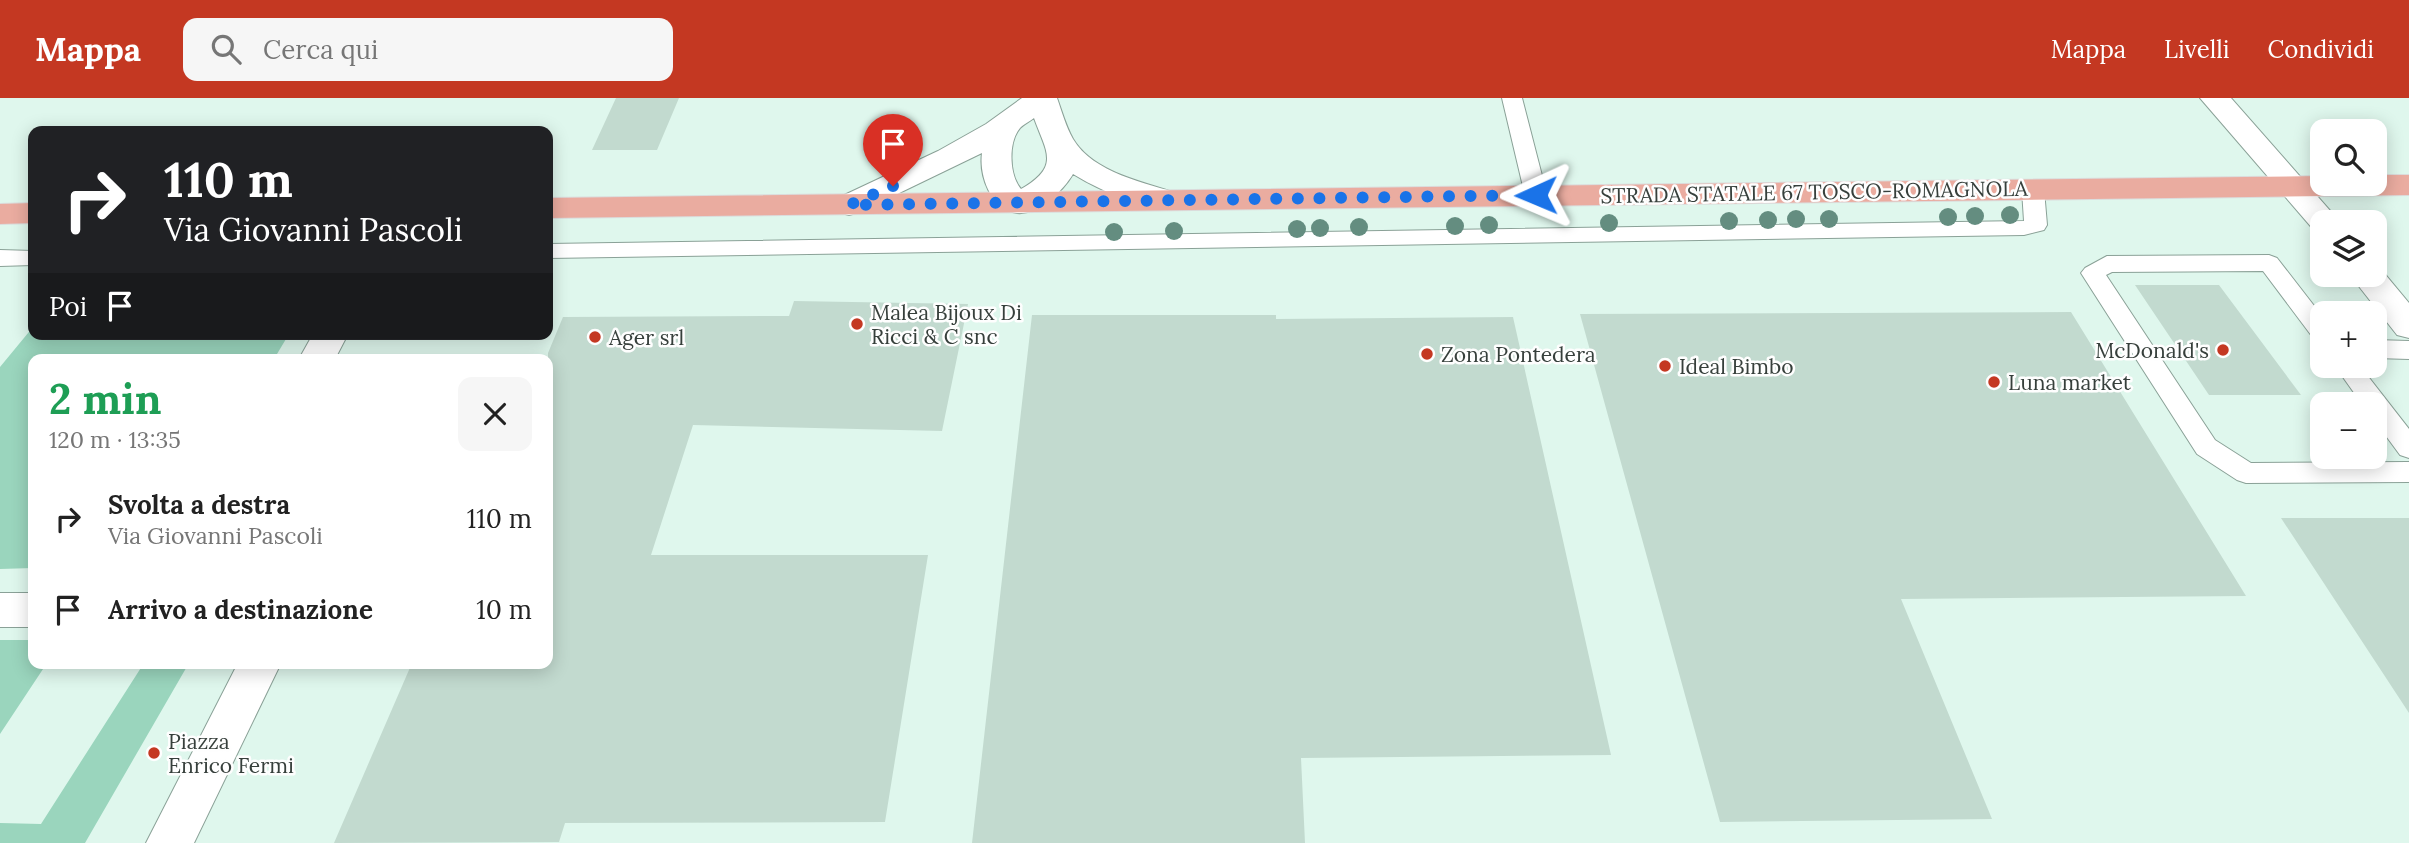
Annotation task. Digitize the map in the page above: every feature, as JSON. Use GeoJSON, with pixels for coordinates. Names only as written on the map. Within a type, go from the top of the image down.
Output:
{"type":"FeatureCollection","features":[{"type":"Feature","properties":{"kind":"main road","name":"STRADA STATALE 67 TOSCO-ROMAGNOLA"},"geometry":{"type":"LineString","coordinates":[[553,208],[2409,185]]}},
{"type":"Feature","properties":{"kind":"main road"},"geometry":{"type":"LineString","coordinates":[[0,214],[28,213]]}},
{"type":"Feature","properties":{"kind":"street"},"geometry":{"type":"LineString","coordinates":[[849,205],[931,168],[1004,128],[1041,98],[1063,149],[1063,165],[1044,189],[1018,203],[1004,190],[995,173],[997,150],[1004,128]]}},
{"type":"Feature","properties":{"kind":"street"},"geometry":{"type":"LineString","coordinates":[[2215,98],[2314,210]]}},
{"type":"Feature","properties":{"kind":"street"},"geometry":{"type":"LineString","coordinates":[[1063,149],[1081,164],[1110,181],[1169,201]]}},
{"type":"Feature","properties":{"kind":"street"},"geometry":{"type":"LineString","coordinates":[[2377,287],[2409,326]]}},
{"type":"Feature","properties":{"kind":"street"},"geometry":{"type":"LineString","coordinates":[[0,610],[28,610]]}},
{"type":"Feature","properties":{"kind":"street"},"geometry":{"type":"LineString","coordinates":[[170,843],[257,669]]}},
{"type":"Feature","properties":{"kind":"lane"},"geometry":{"type":"LineString","coordinates":[[1512,98],[1536,195]]}},
{"type":"Feature","properties":{"kind":"lane"},"geometry":{"type":"LineString","coordinates":[[553,250],[2024,228],[2036,225],[2033,190]]}},
{"type":"Feature","properties":{"kind":"lane"},"geometry":{"type":"LineString","coordinates":[[0,258],[28,258]]}},
{"type":"Feature","properties":{"kind":"lane"},"geometry":{"type":"LineString","coordinates":[[2310,317],[2269,263],[2108,264],[2093,273],[2206,447],[2246,473],[2409,472]]}},
{"type":"Feature","properties":{"kind":"lane"},"geometry":{"type":"LineString","coordinates":[[2387,349],[2409,350]]}},
{"type":"Feature","properties":{"kind":"lane"},"geometry":{"type":"LineString","coordinates":[[2356,378],[2409,448]]}},
{"type":"Feature","properties":{"kind":"green space"},"geometry":{"type":"Polygon","coordinates":[[[28,333],[28,340],[285,340],[277,354],[28,354],[28,568],[0,569],[0,367],[28,333]]]}},
{"type":"Feature","properties":{"kind":"green space"},"geometry":{"type":"Polygon","coordinates":[[[0,640],[28,640],[28,669],[43,669],[0,734],[0,640]]]}},
{"type":"Feature","properties":{"kind":"green space"},"geometry":{"type":"Polygon","coordinates":[[[140,669],[186,669],[85,843],[0,843],[0,823],[41,824],[140,669]]]}},
{"type":"Feature","properties":{"kind":"building"},"geometry":{"type":"Polygon","coordinates":[[[616,98],[679,98],[657,150],[592,150],[616,98]]]}},
{"type":"Feature","properties":{"kind":"building","name":"McDonald's"},"geometry":{"type":"Polygon","coordinates":[[[2135,285],[2219,285],[2301,395],[2209,395],[2135,285]]]}},
{"type":"Feature","properties":{"kind":"building"},"geometry":{"type":"Polygon","coordinates":[[[794,301],[968,304],[942,431],[693,425],[651,555],[928,555],[885,822],[565,823],[559,842],[334,843],[409,669],[553,669],[553,354],[548,353],[563,317],[789,316],[794,301]]]}},
{"type":"Feature","properties":{"kind":"building"},"geometry":{"type":"Polygon","coordinates":[[[2071,312],[2246,596],[1901,599],[1992,819],[1720,822],[1580,314],[2071,312]]]}},
{"type":"Feature","properties":{"kind":"building"},"geometry":{"type":"Polygon","coordinates":[[[1032,315],[1276,315],[1276,319],[1513,317],[1611,755],[1301,758],[1305,843],[972,843],[1032,315]]]}},
{"type":"Feature","properties":{"kind":"building"},"geometry":{"type":"Polygon","coordinates":[[[2281,518],[2409,518],[2409,713],[2281,518]]]}},
{"type":"Feature","properties":{"kind":"place","name":"Malea Bijoux Di Ricci & C snc"},"geometry":{"type":"Point","coordinates":[857,324]}},
{"type":"Feature","properties":{"kind":"place","name":"Ager srl"},"geometry":{"type":"Point","coordinates":[595,337]}},
{"type":"Feature","properties":{"kind":"place","name":"McDonald's"},"geometry":{"type":"Point","coordinates":[2223,350]}},
{"type":"Feature","properties":{"kind":"place","name":"Zona Pontedera"},"geometry":{"type":"Point","coordinates":[1427,354]}},
{"type":"Feature","properties":{"kind":"place","name":"Ideal Bimbo"},"geometry":{"type":"Point","coordinates":[1665,366]}},
{"type":"Feature","properties":{"kind":"place","name":"Luna market"},"geometry":{"type":"Point","coordinates":[1994,382]}},
{"type":"Feature","properties":{"kind":"place","name":"Piazza Enrico Fermi"},"geometry":{"type":"Point","coordinates":[154,753]}},
{"type":"Feature","properties":{"kind":"route"},"geometry":{"type":"LineString","coordinates":[[893,186],[849,205],[1536,195]]}}]}
